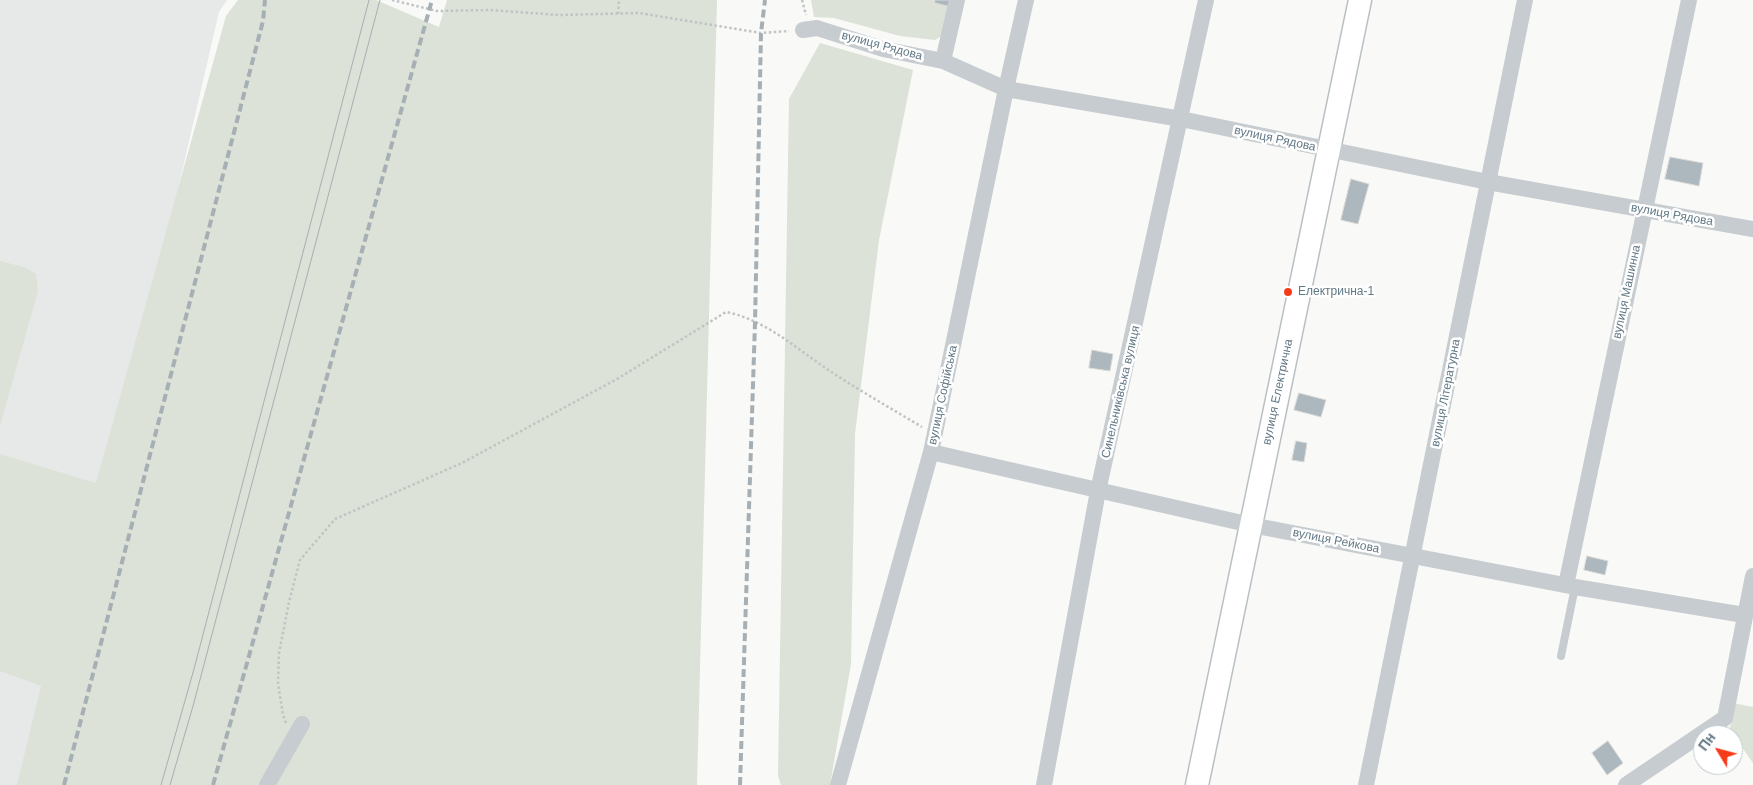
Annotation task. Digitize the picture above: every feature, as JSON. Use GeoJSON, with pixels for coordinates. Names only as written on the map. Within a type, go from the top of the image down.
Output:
{"type":"FeatureCollection","features":[{"type":"Feature","properties":{"kind":"street"},"geometry":{"type":"LineString","coordinates":[[944,61],[957,0]]}},
{"type":"Feature","properties":{"kind":"street","name":"вулиця Софійська"},"geometry":{"type":"LineString","coordinates":[[838,785],[933,445],[1026,0]]}},
{"type":"Feature","properties":{"kind":"street","name":"Синельниківська вулиця"},"geometry":{"type":"LineString","coordinates":[[1044,785],[1098,491],[1206,0]]}},
{"type":"Feature","properties":{"kind":"street","name":"вулиця Електрична"},"geometry":{"type":"LineString","coordinates":[[1198,785],[1360,0]]}},
{"type":"Feature","properties":{"kind":"street","name":"вулиця Літературна"},"geometry":{"type":"LineString","coordinates":[[1366,785],[1525,0]]}},
{"type":"Feature","properties":{"kind":"street","name":"вулиця Машинна"},"geometry":{"type":"LineString","coordinates":[[1570,586],[1644,210],[1689,0]]}},
{"type":"Feature","properties":{"kind":"street","name":"вулиця Рядова"},"geometry":{"type":"LineString","coordinates":[[803,30],[816,28],[883,49],[944,61],[1006,89],[1181,119],[1488,182],[1753,229]]}},
{"type":"Feature","properties":{"kind":"street","name":"вулиця Рейкова"},"geometry":{"type":"LineString","coordinates":[[933,445],[1098,491],[1251,525],[1570,586],[1744,615]]}},
{"type":"Feature","properties":{"kind":"street"},"geometry":{"type":"LineString","coordinates":[[1626,785],[1725,718],[1753,576]]}},
{"type":"Feature","properties":{"kind":"street"},"geometry":{"type":"LineString","coordinates":[[267,785],[302,724]]}},
{"type":"Feature","properties":{"kind":"lane"},"geometry":{"type":"LineString","coordinates":[[1561,656],[1570,586]]}},
{"type":"Feature","properties":{"kind":"path"},"geometry":{"type":"LineString","coordinates":[[392,0],[438,12],[490,10],[559,15],[639,13],[762,33],[803,30]]}},
{"type":"Feature","properties":{"kind":"path"},"geometry":{"type":"LineString","coordinates":[[618,14],[620,0]]}},
{"type":"Feature","properties":{"kind":"path"},"geometry":{"type":"LineString","coordinates":[[292,741],[283,715],[278,683],[279,653],[300,560],[335,519],[462,463],[618,379],[726,312],[741,315],[771,330],[833,374],[922,427],[933,445]]}},
{"type":"Feature","properties":{"kind":"shaded area"},"geometry":{"type":"Polygon","coordinates":[[[0,0],[227,0],[219,12],[40,785],[0,785],[0,0]]]}},
{"type":"Feature","properties":{"kind":"shaded area"},"geometry":{"type":"Polygon","coordinates":[[[238,0],[376,0],[439,27],[447,0],[717,0],[697,785],[17,785],[41,686],[0,671],[0,454],[96,483],[226,16],[238,0]]]}},
{"type":"Feature","properties":{"kind":"shaded area"},"geometry":{"type":"Polygon","coordinates":[[[811,0],[935,0],[935,3],[951,7],[946,33],[935,40],[900,36],[834,18],[814,17],[811,0]]]}},
{"type":"Feature","properties":{"kind":"shaded area"},"geometry":{"type":"Polygon","coordinates":[[[820,43],[913,70],[879,240],[855,434],[851,664],[830,785],[781,785],[778,776],[789,99],[820,43]]]}},
{"type":"Feature","properties":{"kind":"shaded area"},"geometry":{"type":"Polygon","coordinates":[[[0,261],[24,267],[36,274],[38,291],[0,426],[0,261]]]}},
{"type":"Feature","properties":{"kind":"shaded area"},"geometry":{"type":"Polygon","coordinates":[[[1733,703],[1753,707],[1753,763],[1743,749],[1743,725],[1731,725],[1733,703]]]}},
{"type":"Feature","properties":{"kind":"building"},"geometry":{"type":"Polygon","coordinates":[[[935,0],[952,0],[951,7],[935,3],[935,0]]]}},
{"type":"Feature","properties":{"kind":"building"},"geometry":{"type":"Polygon","coordinates":[[[1670,157],[1703,163],[1699,186],[1665,179],[1670,157]]]}},
{"type":"Feature","properties":{"kind":"building"},"geometry":{"type":"Polygon","coordinates":[[[1351,179],[1369,184],[1358,224],[1341,220],[1351,179]]]}},
{"type":"Feature","properties":{"kind":"building"},"geometry":{"type":"Polygon","coordinates":[[[1092,350],[1113,354],[1110,371],[1089,368],[1092,350]]]}},
{"type":"Feature","properties":{"kind":"building"},"geometry":{"type":"Polygon","coordinates":[[[1299,393],[1326,400],[1321,417],[1294,410],[1299,393]]]}},
{"type":"Feature","properties":{"kind":"building"},"geometry":{"type":"Polygon","coordinates":[[[1296,441],[1307,443],[1304,462],[1292,460],[1296,441]]]}},
{"type":"Feature","properties":{"kind":"building"},"geometry":{"type":"Polygon","coordinates":[[[1587,556],[1608,561],[1605,575],[1584,570],[1587,556]]]}},
{"type":"Feature","properties":{"kind":"building"},"geometry":{"type":"Polygon","coordinates":[[[1608,741],[1623,763],[1607,775],[1592,753],[1608,741]]]}},
{"type":"Feature","properties":{"kind":"tram line"},"geometry":{"type":"LineString","coordinates":[[161,785],[194,669],[369,0]]}},
{"type":"Feature","properties":{"kind":"tram line"},"geometry":{"type":"LineString","coordinates":[[170,785],[193,706],[380,0]]}},
{"type":"Feature","properties":{"kind":"railway"},"geometry":{"type":"LineString","coordinates":[[64,785],[263,21],[265,0]]}},
{"type":"Feature","properties":{"kind":"railway"},"geometry":{"type":"LineString","coordinates":[[213,785],[432,0]]}},
{"type":"Feature","properties":{"kind":"railway"},"geometry":{"type":"LineString","coordinates":[[740,785],[755,323],[761,33],[765,0]]}},
{"type":"Feature","properties":{"kind":"place","name":"Електрична-1"},"geometry":{"type":"Point","coordinates":[1288,292]}}]}
